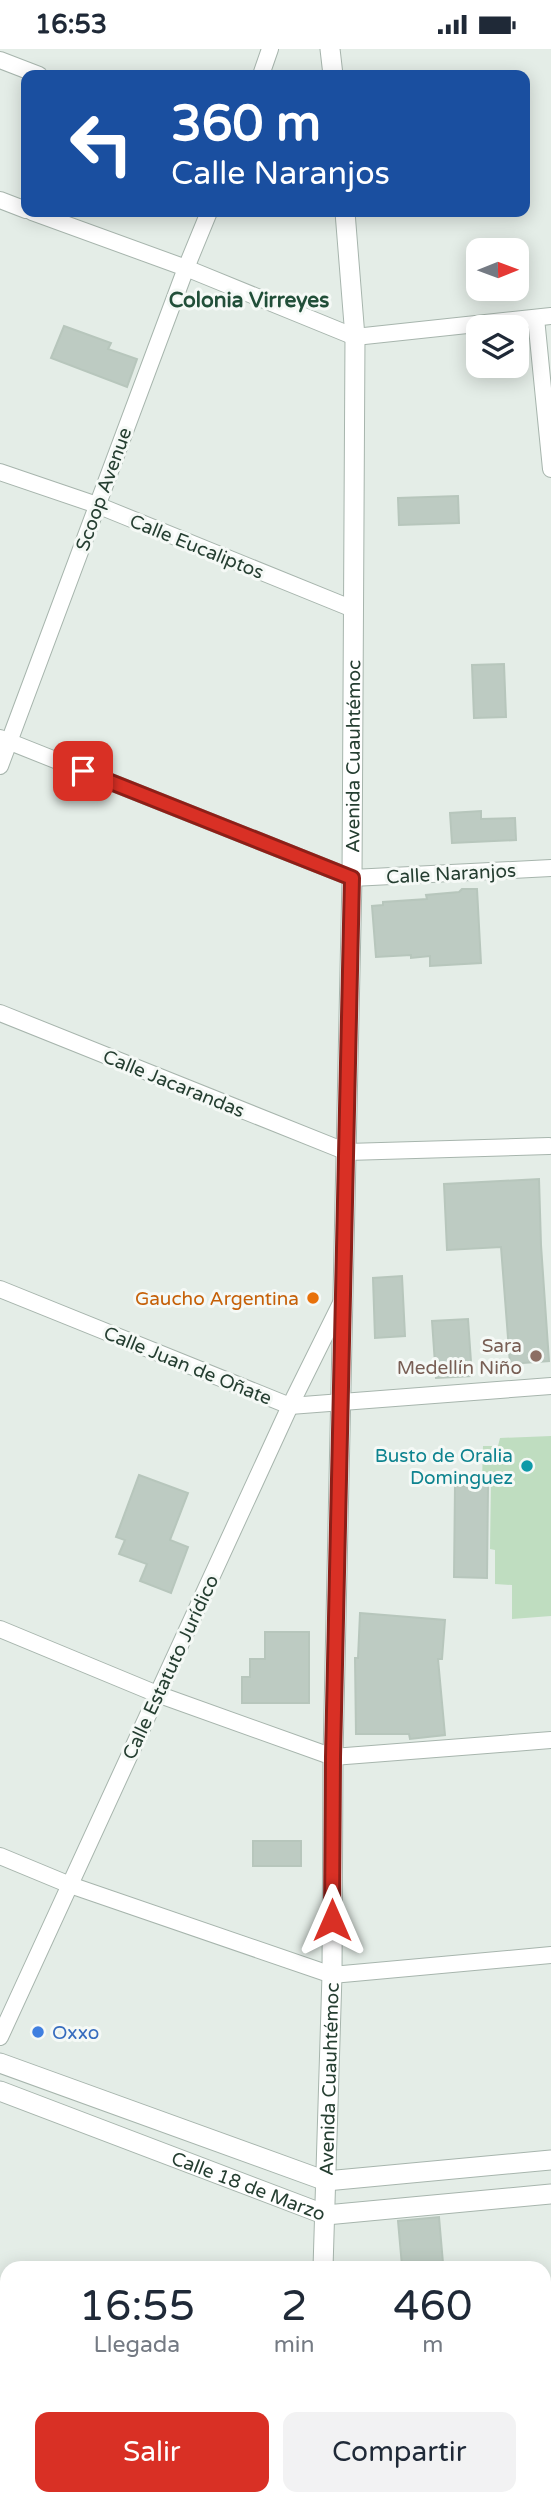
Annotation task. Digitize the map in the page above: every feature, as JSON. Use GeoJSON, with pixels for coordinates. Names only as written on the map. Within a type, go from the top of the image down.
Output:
{"type":"FeatureCollection","features":[{"type":"Feature","properties":{"kind":"street"},"geometry":{"type":"LineString","coordinates":[[263,70],[270,49]]}},
{"type":"Feature","properties":{"kind":"street"},"geometry":{"type":"LineString","coordinates":[[330,49],[332,70]]}},
{"type":"Feature","properties":{"kind":"street"},"geometry":{"type":"LineString","coordinates":[[0,60],[26,70]]}},
{"type":"Feature","properties":{"kind":"street"},"geometry":{"type":"LineString","coordinates":[[0,200],[21,208]]}},
{"type":"Feature","properties":{"kind":"street"},"geometry":{"type":"LineString","coordinates":[[46,217],[186,268],[355,337],[543,317],[551,469]]}},
{"type":"Feature","properties":{"kind":"street","name":"Scoop Avenue"},"geometry":{"type":"LineString","coordinates":[[0,766],[5,740],[207,217]]}},
{"type":"Feature","properties":{"kind":"street","name":"Avenida Cuauhtémoc"},"geometry":{"type":"LineString","coordinates":[[323,2261],[332,1975],[333,1757],[352,878],[355,337],[345,217]]}},
{"type":"Feature","properties":{"kind":"street","name":"Calle Eucaliptos"},"geometry":{"type":"LineString","coordinates":[[0,472],[97,505],[353,609]]}},
{"type":"Feature","properties":{"kind":"street","name":"Calle Naranjos"},"geometry":{"type":"LineString","coordinates":[[5,740],[352,878],[551,868]]}},
{"type":"Feature","properties":{"kind":"street","name":"Calle Jacarandas"},"geometry":{"type":"LineString","coordinates":[[0,1013],[347,1152]]}},
{"type":"Feature","properties":{"kind":"street"},"geometry":{"type":"LineString","coordinates":[[347,1152],[549,1146]]}},
{"type":"Feature","properties":{"kind":"street","name":"Calle Juan de Oñate"},"geometry":{"type":"LineString","coordinates":[[0,1289],[289,1406],[551,1386]]}},
{"type":"Feature","properties":{"kind":"street","name":"Calle Estatuto Jurídico"},"geometry":{"type":"LineString","coordinates":[[0,2038],[289,1406],[343,1298]]}},
{"type":"Feature","properties":{"kind":"street"},"geometry":{"type":"LineString","coordinates":[[0,1629],[157,1694],[333,1757],[551,1740]]}},
{"type":"Feature","properties":{"kind":"street"},"geometry":{"type":"LineString","coordinates":[[0,1856],[70,1885],[332,1975],[551,1955]]}},
{"type":"Feature","properties":{"kind":"street","name":"Calle 18 de Marzo"},"geometry":{"type":"LineString","coordinates":[[0,2063],[327,2181],[551,2160]]}},
{"type":"Feature","properties":{"kind":"street","name":"Calle 18 de Marzo"},"geometry":{"type":"LineString","coordinates":[[0,2091],[326,2215],[551,2194]]}},
{"type":"Feature","properties":{"kind":"green space"},"geometry":{"type":"Polygon","coordinates":[[[551,1436],[551,1616],[512,1619],[512,1585],[495,1584],[495,1550],[490,1549],[491,1482],[482,1481],[483,1446],[498,1446],[500,1438],[551,1436]]]}},
{"type":"Feature","properties":{"kind":"building"},"geometry":{"type":"Polygon","coordinates":[[[64,326],[111,343],[108,349],[137,359],[127,387],[51,358],[64,326]]]}},
{"type":"Feature","properties":{"kind":"building"},"geometry":{"type":"Polygon","coordinates":[[[458,496],[459,523],[399,525],[398,498],[458,496]]]}},
{"type":"Feature","properties":{"kind":"building"},"geometry":{"type":"Polygon","coordinates":[[[504,664],[506,717],[474,718],[472,665],[504,664]]]}},
{"type":"Feature","properties":{"kind":"building"},"geometry":{"type":"Polygon","coordinates":[[[481,811],[481,819],[515,818],[516,840],[452,843],[450,813],[481,811]]]}},
{"type":"Feature","properties":{"kind":"building"},"geometry":{"type":"Polygon","coordinates":[[[462,889],[477,889],[481,963],[430,966],[430,956],[376,957],[372,906],[383,905],[383,902],[427,899],[426,895],[459,892],[462,889]]]}},
{"type":"Feature","properties":{"kind":"building"},"geometry":{"type":"Polygon","coordinates":[[[539,1179],[549,1361],[510,1364],[501,1247],[447,1250],[444,1184],[539,1179]]]}},
{"type":"Feature","properties":{"kind":"building"},"geometry":{"type":"Polygon","coordinates":[[[402,1276],[405,1336],[375,1338],[373,1278],[402,1276]]]}},
{"type":"Feature","properties":{"kind":"building"},"geometry":{"type":"Polygon","coordinates":[[[468,1319],[472,1376],[436,1378],[432,1321],[468,1319]]]}},
{"type":"Feature","properties":{"kind":"building"},"geometry":{"type":"Polygon","coordinates":[[[139,1475],[188,1493],[170,1540],[188,1547],[171,1593],[140,1581],[147,1564],[119,1554],[125,1540],[116,1537],[139,1475]]]}},
{"type":"Feature","properties":{"kind":"building"},"geometry":{"type":"Polygon","coordinates":[[[455,1486],[488,1486],[487,1578],[454,1577],[455,1486]]]}},
{"type":"Feature","properties":{"kind":"building"},"geometry":{"type":"Polygon","coordinates":[[[360,1613],[445,1620],[442,1659],[438,1659],[445,1735],[410,1739],[409,1734],[356,1734],[355,1658],[358,1658],[360,1613]]]}},
{"type":"Feature","properties":{"kind":"building"},"geometry":{"type":"Polygon","coordinates":[[[265,1632],[309,1632],[309,1703],[242,1703],[242,1677],[250,1677],[250,1659],[265,1659],[265,1632]]]}},
{"type":"Feature","properties":{"kind":"building"},"geometry":{"type":"Polygon","coordinates":[[[253,1841],[301,1841],[301,1866],[253,1866],[253,1841]]]}},
{"type":"Feature","properties":{"kind":"building"},"geometry":{"type":"Polygon","coordinates":[[[439,2217],[443,2261],[402,2261],[398,2221],[439,2217]]]}},
{"type":"Feature","properties":{"kind":"place","name":"Gaucho Argentina"},"geometry":{"type":"Point","coordinates":[313,1298]}},
{"type":"Feature","properties":{"kind":"place","name":"Sara Medellín Niño"},"geometry":{"type":"Point","coordinates":[536,1356]}},
{"type":"Feature","properties":{"kind":"place","name":"Busto de Oralia Dominguez"},"geometry":{"type":"Point","coordinates":[527,1466]}},
{"type":"Feature","properties":{"kind":"place","name":"Oxxo"},"geometry":{"type":"Point","coordinates":[38,2032]}},
{"type":"Feature","properties":{"kind":"district","name":"Colonia Virreyes"},"geometry":{"type":"Point","coordinates":[249,300]}},
{"type":"Feature","properties":{"kind":"route"},"geometry":{"type":"LineString","coordinates":[[83,771],[352,878],[333,1757],[332,1920]]}}]}
